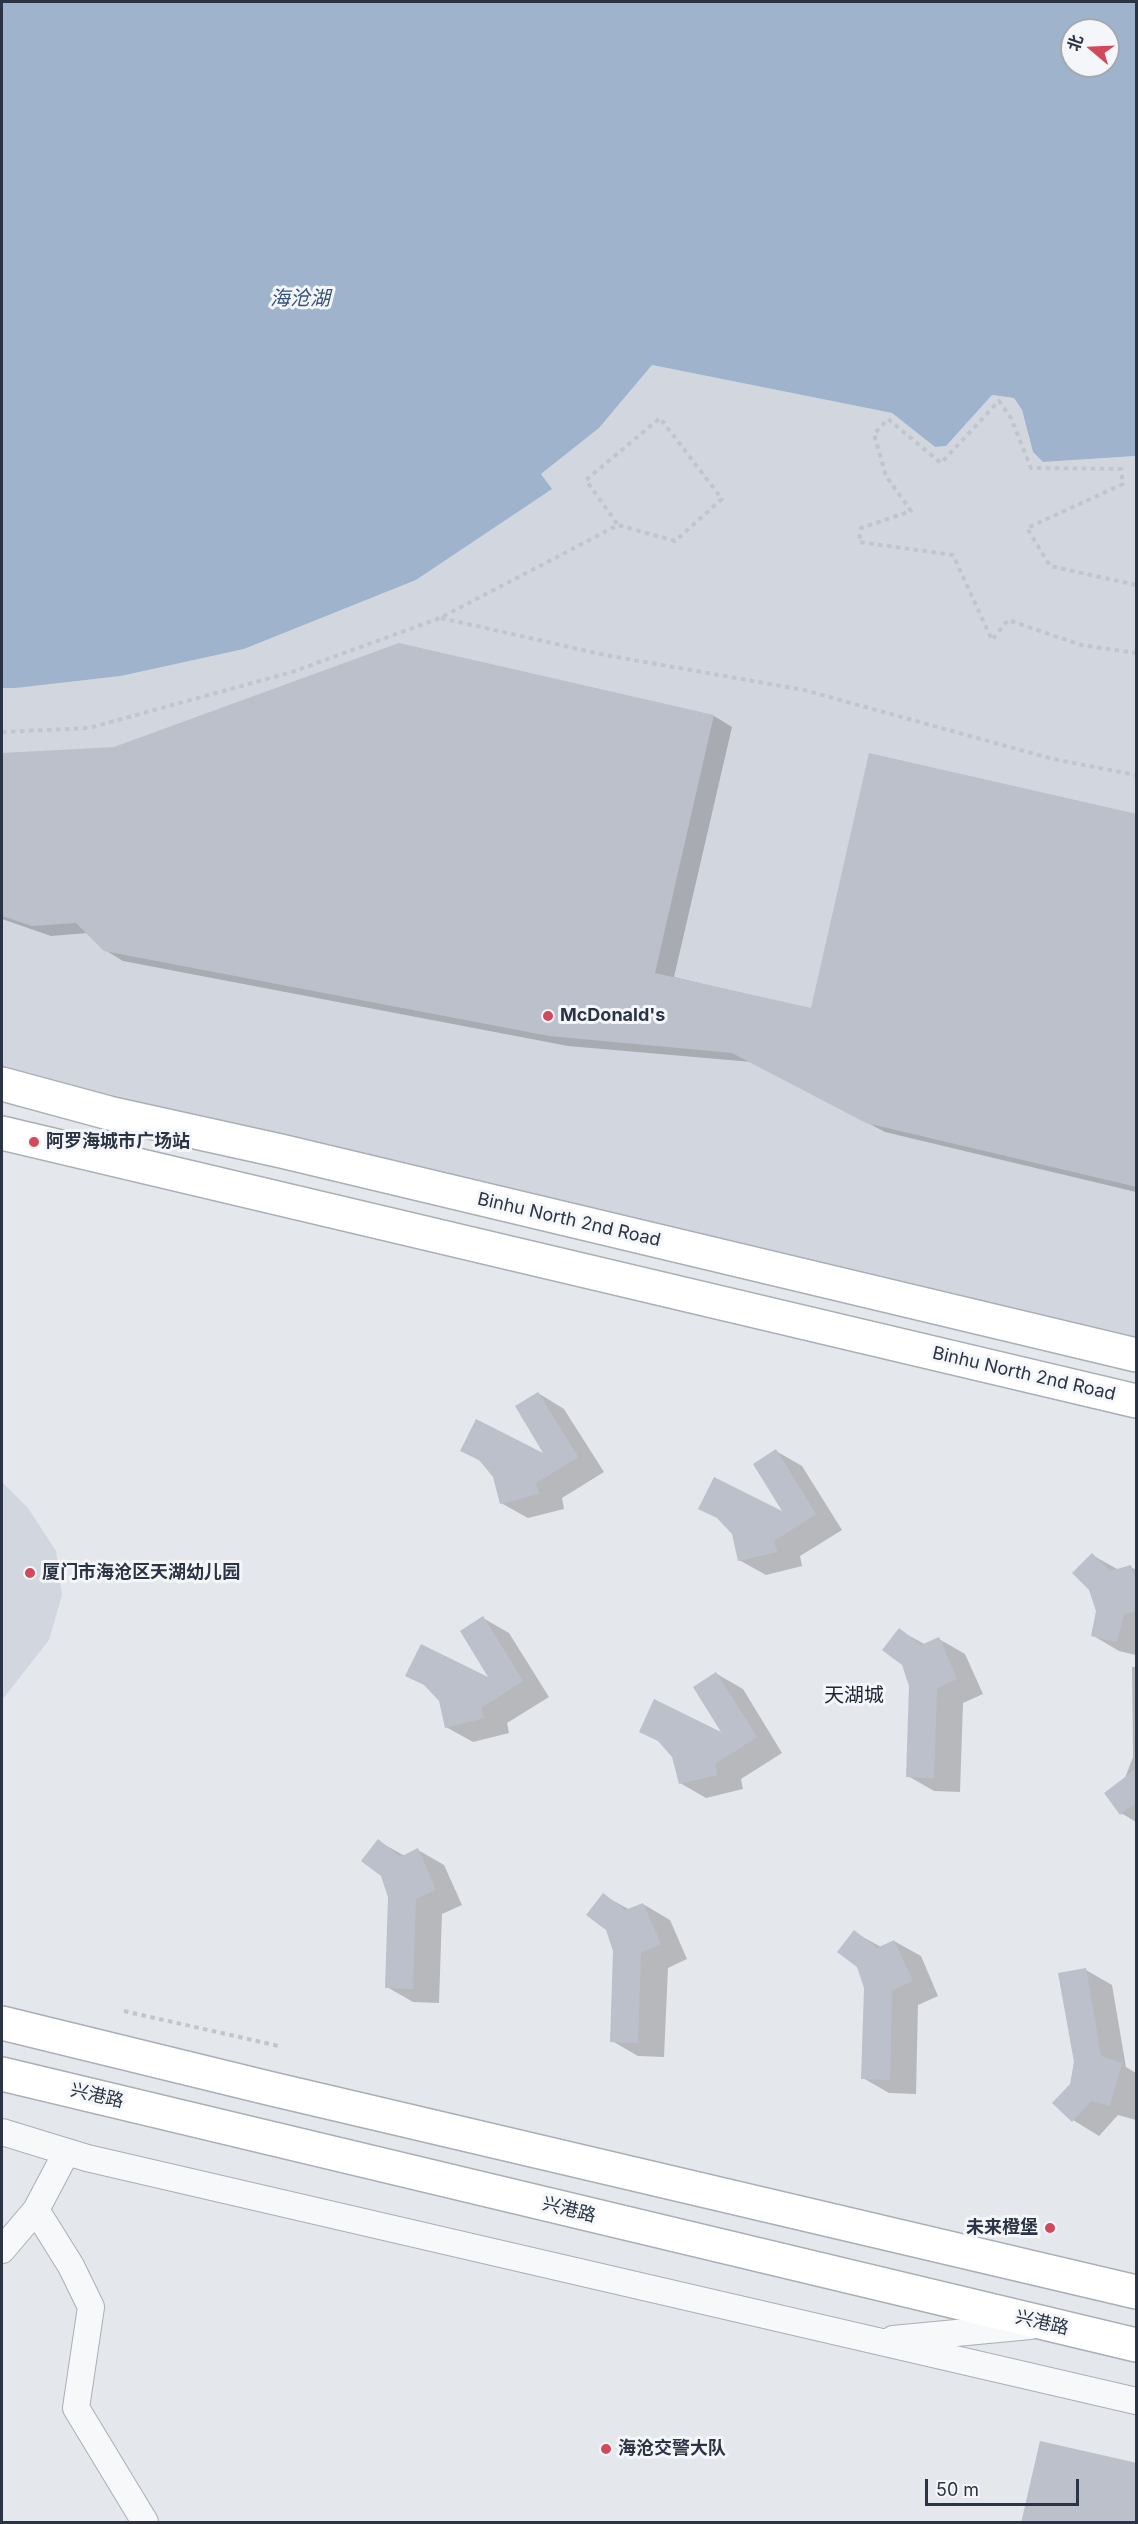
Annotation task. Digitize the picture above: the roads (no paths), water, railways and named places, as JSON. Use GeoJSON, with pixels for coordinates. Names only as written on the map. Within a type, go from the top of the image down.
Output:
{"type":"FeatureCollection","features":[{"type":"Feature","properties":{"kind":"main road","name":"Binhu North 2nd Road"},"geometry":{"type":"LineString","coordinates":[[2,1084],[109,1113],[281,1151],[1137,1355]]}},
{"type":"Feature","properties":{"kind":"main road","name":"Binhu North 2nd Road"},"geometry":{"type":"LineString","coordinates":[[2,1133],[1137,1401]]}},
{"type":"Feature","properties":{"kind":"main road"},"geometry":{"type":"LineString","coordinates":[[2,2023],[268,2088],[1137,2292]]}},
{"type":"Feature","properties":{"kind":"main road","name":"兴港路"},"geometry":{"type":"LineString","coordinates":[[2,2074],[1137,2345]]}},
{"type":"Feature","properties":{"kind":"street"},"geometry":{"type":"LineString","coordinates":[[2,2132],[66,2153],[869,2341],[1137,2401]]}},
{"type":"Feature","properties":{"kind":"street"},"geometry":{"type":"LineString","coordinates":[[2,2250],[36,2210],[66,2153]]}},
{"type":"Feature","properties":{"kind":"street"},"geometry":{"type":"LineString","coordinates":[[36,2210],[71,2266],[91,2307],[76,2408],[145,2523]]}},
{"type":"Feature","properties":{"kind":"street"},"geometry":{"type":"LineString","coordinates":[[869,2341],[1045,2324]]}},
{"type":"Feature","properties":{"kind":"water","name":"海沧湖"},"geometry":{"type":"Polygon","coordinates":[[[2,2],[1136,2],[1136,456],[1043,462],[1033,452],[1022,410],[1014,398],[992,395],[946,446],[935,447],[892,413],[652,365],[599,428],[541,474],[552,489],[416,580],[244,649],[121,676],[2,688],[2,2]]]}},
{"type":"Feature","properties":{"kind":"place","name":"McDonald's"},"geometry":{"type":"Point","coordinates":[548,1016]}},
{"type":"Feature","properties":{"kind":"place","name":"阿罗海城市广场站"},"geometry":{"type":"Point","coordinates":[34,1142]}},
{"type":"Feature","properties":{"kind":"place","name":"厦门市海沧区天湖幼儿园"},"geometry":{"type":"Point","coordinates":[30,1573]}},
{"type":"Feature","properties":{"kind":"place","name":"未来橙堡"},"geometry":{"type":"Point","coordinates":[1050,2228]}},
{"type":"Feature","properties":{"kind":"place","name":"海沧交警大队"},"geometry":{"type":"Point","coordinates":[606,2449]}},
{"type":"Feature","properties":{"kind":"district","name":"天湖城"},"geometry":{"type":"Point","coordinates":[854,1696]}}]}
